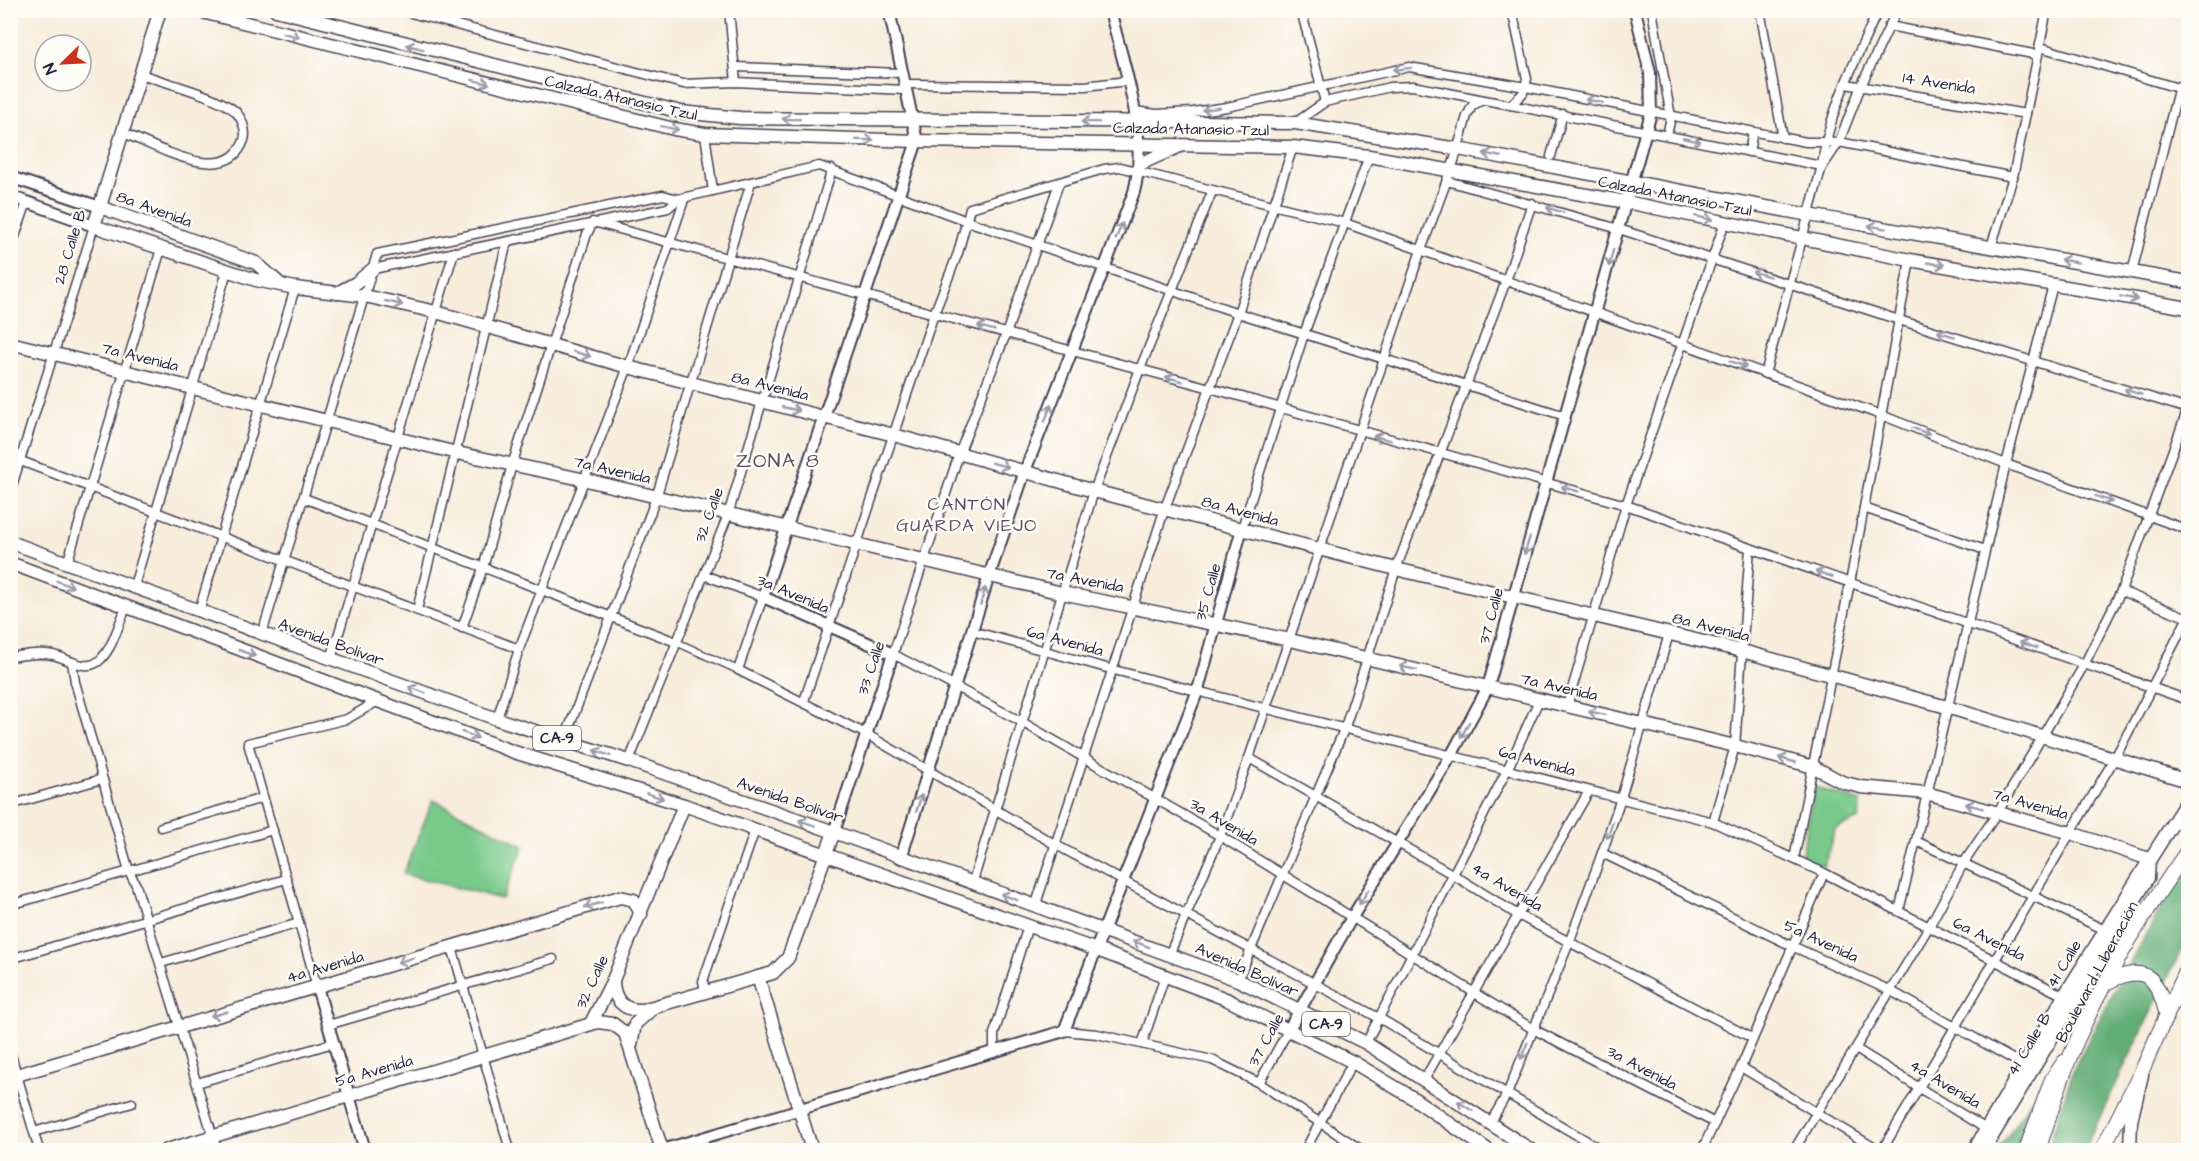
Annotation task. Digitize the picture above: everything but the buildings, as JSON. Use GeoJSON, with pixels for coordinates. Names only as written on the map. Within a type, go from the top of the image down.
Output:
{"type":"FeatureCollection","features":[{"type":"Feature","properties":{"kind":"highway","name":"Boulevard Liberación"},"geometry":{"type":"LineString","coordinates":[[2038,1150],[2073,1048],[2106,983],[2150,908],[2188,850]]}},
{"type":"Feature","properties":{"kind":"highway"},"geometry":{"type":"LineString","coordinates":[[2102,1150],[2184,982],[2188,967]]}},
{"type":"Feature","properties":{"kind":"highway"},"geometry":{"type":"LineString","coordinates":[[2106,983],[2133,972],[2144,974],[2162,993],[2167,1016]]}},
{"type":"Feature","properties":{"kind":"highway"},"geometry":{"type":"LineString","coordinates":[[2026,1150],[2052,1079],[2073,1048]]}},
{"type":"Feature","properties":{"kind":"main road","name":"28 Calle B"},"geometry":{"type":"LineString","coordinates":[[94,226],[160,10]]}},
{"type":"Feature","properties":{"kind":"main road","name":"Calzada Atanasio Tzul"},"geometry":{"type":"LineString","coordinates":[[194,10],[662,127],[705,134],[917,141],[1293,147],[1369,156],[1448,176],[1626,202],[1910,260],[2188,308]]}},
{"type":"Feature","properties":{"kind":"main road","name":"Calzada Atanasio Tzul"},"geometry":{"type":"LineString","coordinates":[[276,10],[681,112],[740,118],[912,120],[1134,117],[1296,123],[1458,149],[1809,215],[2188,282]]}},
{"type":"Feature","properties":{"kind":"main road"},"geometry":{"type":"LineString","coordinates":[[1139,169],[1184,144]]}},
{"type":"Feature","properties":{"kind":"main road","name":"8a Avenida"},"geometry":{"type":"LineString","coordinates":[[100,207],[256,263],[280,284]]}},
{"type":"Feature","properties":{"kind":"main road","name":"8a Avenida"},"geometry":{"type":"LineString","coordinates":[[94,226],[226,271],[295,288],[365,296],[436,312],[628,367],[894,435],[1094,491],[1396,569],[1742,651],[1947,707],[2188,782]]}},
{"type":"Feature","properties":{"kind":"main road"},"geometry":{"type":"LineString","coordinates":[[336,293],[356,283],[373,269]]}},
{"type":"Feature","properties":{"kind":"main road","name":"7a Avenida"},"geometry":{"type":"LineString","coordinates":[[10,342],[457,453],[586,480],[1062,593],[1134,606],[1213,626],[1290,640],[1642,723],[1814,767],[1842,782],[1861,788],[1926,793],[1998,812],[2149,859]]}},
{"type":"Feature","properties":{"kind":"main road","name":"Avenida Bolívar"},"geometry":{"type":"LineString","coordinates":[[10,542],[497,719],[629,761],[834,832],[1238,980],[1366,1043],[1531,1150]]}},
{"type":"Feature","properties":{"kind":"main road","name":"CA-9"},"geometry":{"type":"LineString","coordinates":[[10,563],[514,752],[684,805],[826,857],[1097,950],[1226,999],[1353,1062],[1413,1098],[1488,1150]]}},
{"type":"Feature","properties":{"kind":"main road","name":"41 Calle"},"geometry":{"type":"LineString","coordinates":[[1974,1150],[2064,996],[2188,799]]}},
{"type":"Feature","properties":{"kind":"main road","name":"32 Calle"},"geometry":{"type":"LineString","coordinates":[[591,1023],[613,980],[684,805]]}},
{"type":"Feature","properties":{"kind":"main road","name":"33 Calle"},"geometry":{"type":"LineString","coordinates":[[758,977],[773,973],[788,958],[834,832]]}},
{"type":"Feature","properties":{"kind":"main road","name":"41 Calle B"},"geometry":{"type":"LineString","coordinates":[[1984,1150],[2148,878],[2149,859]]}},
{"type":"Feature","properties":{"kind":"main road","name":"4a Avenida"},"geometry":{"type":"LineString","coordinates":[[14,1076],[180,1025],[623,897],[636,902],[641,914]]}},
{"type":"Feature","properties":{"kind":"main road"},"geometry":{"type":"LineString","coordinates":[[613,980],[615,995],[623,1006],[633,1010],[655,1007],[758,977],[812,1150]]}},
{"type":"Feature","properties":{"kind":"main road"},"geometry":{"type":"LineString","coordinates":[[631,1049],[636,1024],[655,1007]]}},
{"type":"Feature","properties":{"kind":"main road","name":"32 Calle"},"geometry":{"type":"LineString","coordinates":[[591,1023],[604,1022],[618,1026],[625,1034],[662,1150]]}},
{"type":"Feature","properties":{"kind":"main road","name":"5a Avenida"},"geometry":{"type":"LineString","coordinates":[[167,1150],[591,1023]]}},
{"type":"Feature","properties":{"kind":"main road"},"geometry":{"type":"LineString","coordinates":[[2130,1150],[2131,1121],[2144,1066]]}},
{"type":"Feature","properties":{"kind":"street"},"geometry":{"type":"LineString","coordinates":[[399,10],[683,84],[903,82],[1085,86],[1127,81]]}},
{"type":"Feature","properties":{"kind":"street"},"geometry":{"type":"LineString","coordinates":[[729,10],[736,82]]}},
{"type":"Feature","properties":{"kind":"street"},"geometry":{"type":"LineString","coordinates":[[738,670],[917,141],[889,10]]}},
{"type":"Feature","properties":{"kind":"street"},"geometry":{"type":"LineString","coordinates":[[901,858],[989,576],[1025,471],[1104,267],[1139,169],[1134,117],[1110,10]]}},
{"type":"Feature","properties":{"kind":"street"},"geometry":{"type":"LineString","coordinates":[[1301,10],[1325,102]]}},
{"type":"Feature","properties":{"kind":"street"},"geometry":{"type":"LineString","coordinates":[[1511,105],[1517,101],[1526,87],[1527,80],[1512,10]]}},
{"type":"Feature","properties":{"kind":"street","name":"37 Calle"},"geometry":{"type":"LineString","coordinates":[[1259,1083],[1351,919],[1452,754],[1488,687],[1651,113],[1650,74],[1635,10]]}},
{"type":"Feature","properties":{"kind":"street"},"geometry":{"type":"LineString","coordinates":[[1652,10],[1671,117],[1667,135]]}},
{"type":"Feature","properties":{"kind":"street"},"geometry":{"type":"LineString","coordinates":[[1760,10],[1783,138]]}},
{"type":"Feature","properties":{"kind":"street"},"geometry":{"type":"LineString","coordinates":[[1765,374],[1822,166],[1825,143],[1846,84],[1878,10]]}},
{"type":"Feature","properties":{"kind":"street"},"geometry":{"type":"LineString","coordinates":[[1822,166],[1839,142],[1861,86],[1897,10]]}},
{"type":"Feature","properties":{"kind":"street"},"geometry":{"type":"LineString","coordinates":[[1991,247],[2013,177],[2047,10]]}},
{"type":"Feature","properties":{"kind":"street"},"geometry":{"type":"LineString","coordinates":[[1889,26],[2039,51],[2179,86],[2188,91]]}},
{"type":"Feature","properties":{"kind":"street"},"geometry":{"type":"LineString","coordinates":[[1134,117],[1192,112],[1409,67],[1526,87],[1783,138],[1825,143],[1839,142],[2013,177]]}},
{"type":"Feature","properties":{"kind":"street"},"geometry":{"type":"LineString","coordinates":[[735,68],[903,82]]}},
{"type":"Feature","properties":{"kind":"street"},"geometry":{"type":"LineString","coordinates":[[123,133],[200,163],[215,165],[232,159],[240,150],[245,136],[239,117],[222,103],[141,74]]}},
{"type":"Feature","properties":{"kind":"street","name":"14 Avenida"},"geometry":{"type":"LineString","coordinates":[[1846,84],[2026,114]]}},
{"type":"Feature","properties":{"kind":"street"},"geometry":{"type":"LineString","coordinates":[[1296,123],[1325,102],[1403,86],[1563,114],[1822,166]]}},
{"type":"Feature","properties":{"kind":"street"},"geometry":{"type":"LineString","coordinates":[[2132,272],[2179,86]]}},
{"type":"Feature","properties":{"kind":"street"},"geometry":{"type":"LineString","coordinates":[[1169,955],[1220,836],[1249,758],[1421,250],[1458,149],[1467,116],[1472,106],[1482,100]]}},
{"type":"Feature","properties":{"kind":"street"},"geometry":{"type":"LineString","coordinates":[[1551,156],[1563,114]]}},
{"type":"Feature","properties":{"kind":"street"},"geometry":{"type":"LineString","coordinates":[[1749,152],[1753,132]]}},
{"type":"Feature","properties":{"kind":"street"},"geometry":{"type":"LineString","coordinates":[[705,134],[713,191]]}},
{"type":"Feature","properties":{"kind":"street"},"geometry":{"type":"LineString","coordinates":[[1035,907],[1166,508],[1238,313],[1293,147]]}},
{"type":"Feature","properties":{"kind":"street","name":"35 Calle"},"geometry":{"type":"LineString","coordinates":[[1064,1031],[1198,690],[1213,626],[1242,528],[1304,334],[1369,156]]}},
{"type":"Feature","properties":{"kind":"street"},"geometry":{"type":"LineString","coordinates":[[262,634],[377,254],[663,195],[681,198],[819,166],[968,221],[1238,313],[1565,416]]}},
{"type":"Feature","properties":{"kind":"street"},"geometry":{"type":"LineString","coordinates":[[804,701],[831,627],[934,314],[968,221],[970,208],[1104,169],[1120,167],[1139,169],[1212,192],[1345,223],[1881,415],[2006,464],[2188,530]]}},
{"type":"Feature","properties":{"kind":"street","name":"32 Calle"},"geometry":{"type":"LineString","coordinates":[[629,761],[728,515],[832,169]]}},
{"type":"Feature","properties":{"kind":"street"},"geometry":{"type":"LineString","coordinates":[[1448,176],[1712,258],[1899,320],[2188,409],[2121,591],[2084,665],[1794,1150]]}},
{"type":"Feature","properties":{"kind":"street","name":"8a Avenida"},"geometry":{"type":"LineString","coordinates":[[10,177],[100,207]]}},
{"type":"Feature","properties":{"kind":"street"},"geometry":{"type":"LineString","coordinates":[[564,741],[657,498],[751,182]]}},
{"type":"Feature","properties":{"kind":"street","name":"33 Calle"},"geometry":{"type":"LineString","coordinates":[[834,832],[959,454],[1006,334],[1059,183]]}},
{"type":"Feature","properties":{"kind":"street"},"geometry":{"type":"LineString","coordinates":[[972,884],[1094,491],[1171,290],[1212,192]]}},
{"type":"Feature","properties":{"kind":"street","name":"8a Avenida"},"geometry":{"type":"LineString","coordinates":[[10,196],[94,226]]}},
{"type":"Feature","properties":{"kind":"street"},"geometry":{"type":"LineString","coordinates":[[373,269],[668,208],[681,198]]}},
{"type":"Feature","properties":{"kind":"street"},"geometry":{"type":"LineString","coordinates":[[497,719],[519,649],[628,367],[670,244],[681,198]]}},
{"type":"Feature","properties":{"kind":"street"},"geometry":{"type":"LineString","coordinates":[[10,251],[27,202]]}},
{"type":"Feature","properties":{"kind":"street"},"geometry":{"type":"LineString","coordinates":[[1238,980],[1345,727],[1396,569],[1506,281],[1532,203]]}},
{"type":"Feature","properties":{"kind":"street"},"geometry":{"type":"LineString","coordinates":[[593,222],[1071,353],[1210,388],[1626,505],[2188,700]]}},
{"type":"Feature","properties":{"kind":"street"},"geometry":{"type":"LineString","coordinates":[[462,628],[483,568],[512,465],[586,234],[593,222]]}},
{"type":"Feature","properties":{"kind":"street"},"geometry":{"type":"LineString","coordinates":[[1567,706],[1626,505],[1725,222]]}},
{"type":"Feature","properties":{"kind":"street","name":"28 Calle B"},"geometry":{"type":"LineString","coordinates":[[10,492],[94,226]]}},
{"type":"Feature","properties":{"kind":"street"},"geometry":{"type":"LineString","coordinates":[[417,610],[507,242]]}},
{"type":"Feature","properties":{"kind":"street"},"geometry":{"type":"LineString","coordinates":[[67,564],[161,249]]}},
{"type":"Feature","properties":{"kind":"street"},"geometry":{"type":"LineString","coordinates":[[331,659],[454,252]]}},
{"type":"Feature","properties":{"kind":"street"},"geometry":{"type":"LineString","coordinates":[[1794,859],[1850,583],[1910,260]]}},
{"type":"Feature","properties":{"kind":"street"},"geometry":{"type":"LineString","coordinates":[[134,586],[226,271]]}},
{"type":"Feature","properties":{"kind":"street"},"geometry":{"type":"LineString","coordinates":[[1899,911],[1985,549],[2053,285]]}},
{"type":"Feature","properties":{"kind":"street"},"geometry":{"type":"LineString","coordinates":[[199,611],[295,288]]}},
{"type":"Feature","properties":{"kind":"street"},"geometry":{"type":"LineString","coordinates":[[10,457],[519,649]]}},
{"type":"Feature","properties":{"kind":"street"},"geometry":{"type":"LineString","coordinates":[[304,498],[676,642],[804,701],[866,734],[1056,845],[1315,986],[1379,1018],[1602,1150]]}},
{"type":"Feature","properties":{"kind":"street"},"geometry":{"type":"LineString","coordinates":[[1864,508],[1985,549]]}},
{"type":"Feature","properties":{"kind":"street"},"geometry":{"type":"LineString","coordinates":[[1713,822],[1735,746],[1750,548]]}},
{"type":"Feature","properties":{"kind":"street","name":"3a Avenida"},"geometry":{"type":"LineString","coordinates":[[704,575],[763,597],[893,654],[1022,722],[1220,836],[1351,919],[1533,1029],[1715,1123]]}},
{"type":"Feature","properties":{"kind":"street"},"geometry":{"type":"LineString","coordinates":[[1741,1067],[1880,1150],[1957,1028],[2032,894],[2115,758],[2188,618],[2121,591]]}},
{"type":"Feature","properties":{"kind":"street"},"geometry":{"type":"LineString","coordinates":[[10,657],[41,653],[90,665],[102,658],[126,608]]}},
{"type":"Feature","properties":{"kind":"street","name":"6a Avenida"},"geometry":{"type":"LineString","coordinates":[[972,631],[1044,652],[1508,768],[1713,822],[1824,873],[1996,959],[2064,996]]}},
{"type":"Feature","properties":{"kind":"street"},"geometry":{"type":"LineString","coordinates":[[1490,1123],[1507,1094],[1569,943],[1602,853],[1621,798],[1669,634]]}},
{"type":"Feature","properties":{"kind":"street"},"geometry":{"type":"LineString","coordinates":[[72,662],[75,682],[129,871],[147,919],[217,1150]]}},
{"type":"Feature","properties":{"kind":"street"},"geometry":{"type":"LineString","coordinates":[[1366,1043],[1508,768],[1539,700]]}},
{"type":"Feature","properties":{"kind":"street"},"geometry":{"type":"LineString","coordinates":[[365,1150],[316,987],[248,743],[347,719],[378,702]]}},
{"type":"Feature","properties":{"kind":"street","name":"4a Avenida"},"geometry":{"type":"LineString","coordinates":[[1249,758],[1452,874],[1518,915],[1752,1038]]}},
{"type":"Feature","properties":{"kind":"street"},"geometry":{"type":"LineString","coordinates":[[10,805],[102,779]]}},
{"type":"Feature","properties":{"kind":"street"},"geometry":{"type":"LineString","coordinates":[[1424,1080],[1589,791]]}},
{"type":"Feature","properties":{"kind":"street"},"geometry":{"type":"LineString","coordinates":[[161,827],[263,798]]}},
{"type":"Feature","properties":{"kind":"street"},"geometry":{"type":"LineString","coordinates":[[10,905],[273,830]]}},
{"type":"Feature","properties":{"kind":"street"},"geometry":{"type":"LineString","coordinates":[[705,991],[703,981],[755,830]]}},
{"type":"Feature","properties":{"kind":"street"},"geometry":{"type":"LineString","coordinates":[[1916,841],[2105,930]]}},
{"type":"Feature","properties":{"kind":"street","name":"5a Avenida"},"geometry":{"type":"LineString","coordinates":[[1602,853],[1792,946],[1891,991],[2023,1065]]}},
{"type":"Feature","properties":{"kind":"street"},"geometry":{"type":"LineString","coordinates":[[1702,1150],[1741,1067],[1824,873]]}},
{"type":"Feature","properties":{"kind":"street"},"geometry":{"type":"LineString","coordinates":[[10,959],[286,879]]}},
{"type":"Feature","properties":{"kind":"street"},"geometry":{"type":"LineString","coordinates":[[160,963],[299,923]]}},
{"type":"Feature","properties":{"kind":"street"},"geometry":{"type":"LineString","coordinates":[[994,1053],[994,1034],[1028,926]]}},
{"type":"Feature","properties":{"kind":"street"},"geometry":{"type":"LineString","coordinates":[[452,947],[510,1150]]}},
{"type":"Feature","properties":{"kind":"street"},"geometry":{"type":"LineString","coordinates":[[328,1025],[554,959]]}},
{"type":"Feature","properties":{"kind":"street"},"geometry":{"type":"LineString","coordinates":[[1142,1044],[1165,976]]}},
{"type":"Feature","properties":{"kind":"street"},"geometry":{"type":"LineString","coordinates":[[662,1150],[1064,1031],[1097,1034],[1212,1060],[1259,1083],[1362,1150]]}},
{"type":"Feature","properties":{"kind":"street"},"geometry":{"type":"LineString","coordinates":[[197,1083],[333,1043]]}},
{"type":"Feature","properties":{"kind":"street","name":"4a Avenida"},"geometry":{"type":"LineString","coordinates":[[1856,1049],[1986,1129]]}},
{"type":"Feature","properties":{"kind":"street"},"geometry":{"type":"LineString","coordinates":[[10,1051],[14,1076],[39,1150]]}},
{"type":"Feature","properties":{"kind":"street"},"geometry":{"type":"LineString","coordinates":[[1305,1150],[1353,1062]]}},
{"type":"Feature","properties":{"kind":"street"},"geometry":{"type":"LineString","coordinates":[[34,1132],[132,1104]]}},
{"type":"Feature","properties":{"kind":"green space"},"geometry":{"type":"Polygon","coordinates":[[[1815,787],[1861,802],[1859,819],[1835,829],[1824,866],[1801,858],[1815,787]]]}},
{"type":"Feature","properties":{"kind":"green space"},"geometry":{"type":"Polygon","coordinates":[[[433,800],[524,846],[502,899],[403,874],[433,800]]]}},
{"type":"Feature","properties":{"kind":"green space"},"geometry":{"type":"Polygon","coordinates":[[[2188,870],[2188,936],[2084,1150],[2047,1150],[2074,1068],[2120,979],[2172,889],[2188,870]]]}},
{"type":"Feature","properties":{"kind":"green space"},"geometry":{"type":"Polygon","coordinates":[[[2050,1072],[2022,1150],[1998,1150],[2050,1072]]]}},
{"type":"Feature","properties":{"kind":"district","name":"ZONA 8"},"geometry":{"type":"Point","coordinates":[778,461]}},
{"type":"Feature","properties":{"kind":"district","name":"CANTÓN GUARDA VIEJO"},"geometry":{"type":"Point","coordinates":[967,514]}}]}
